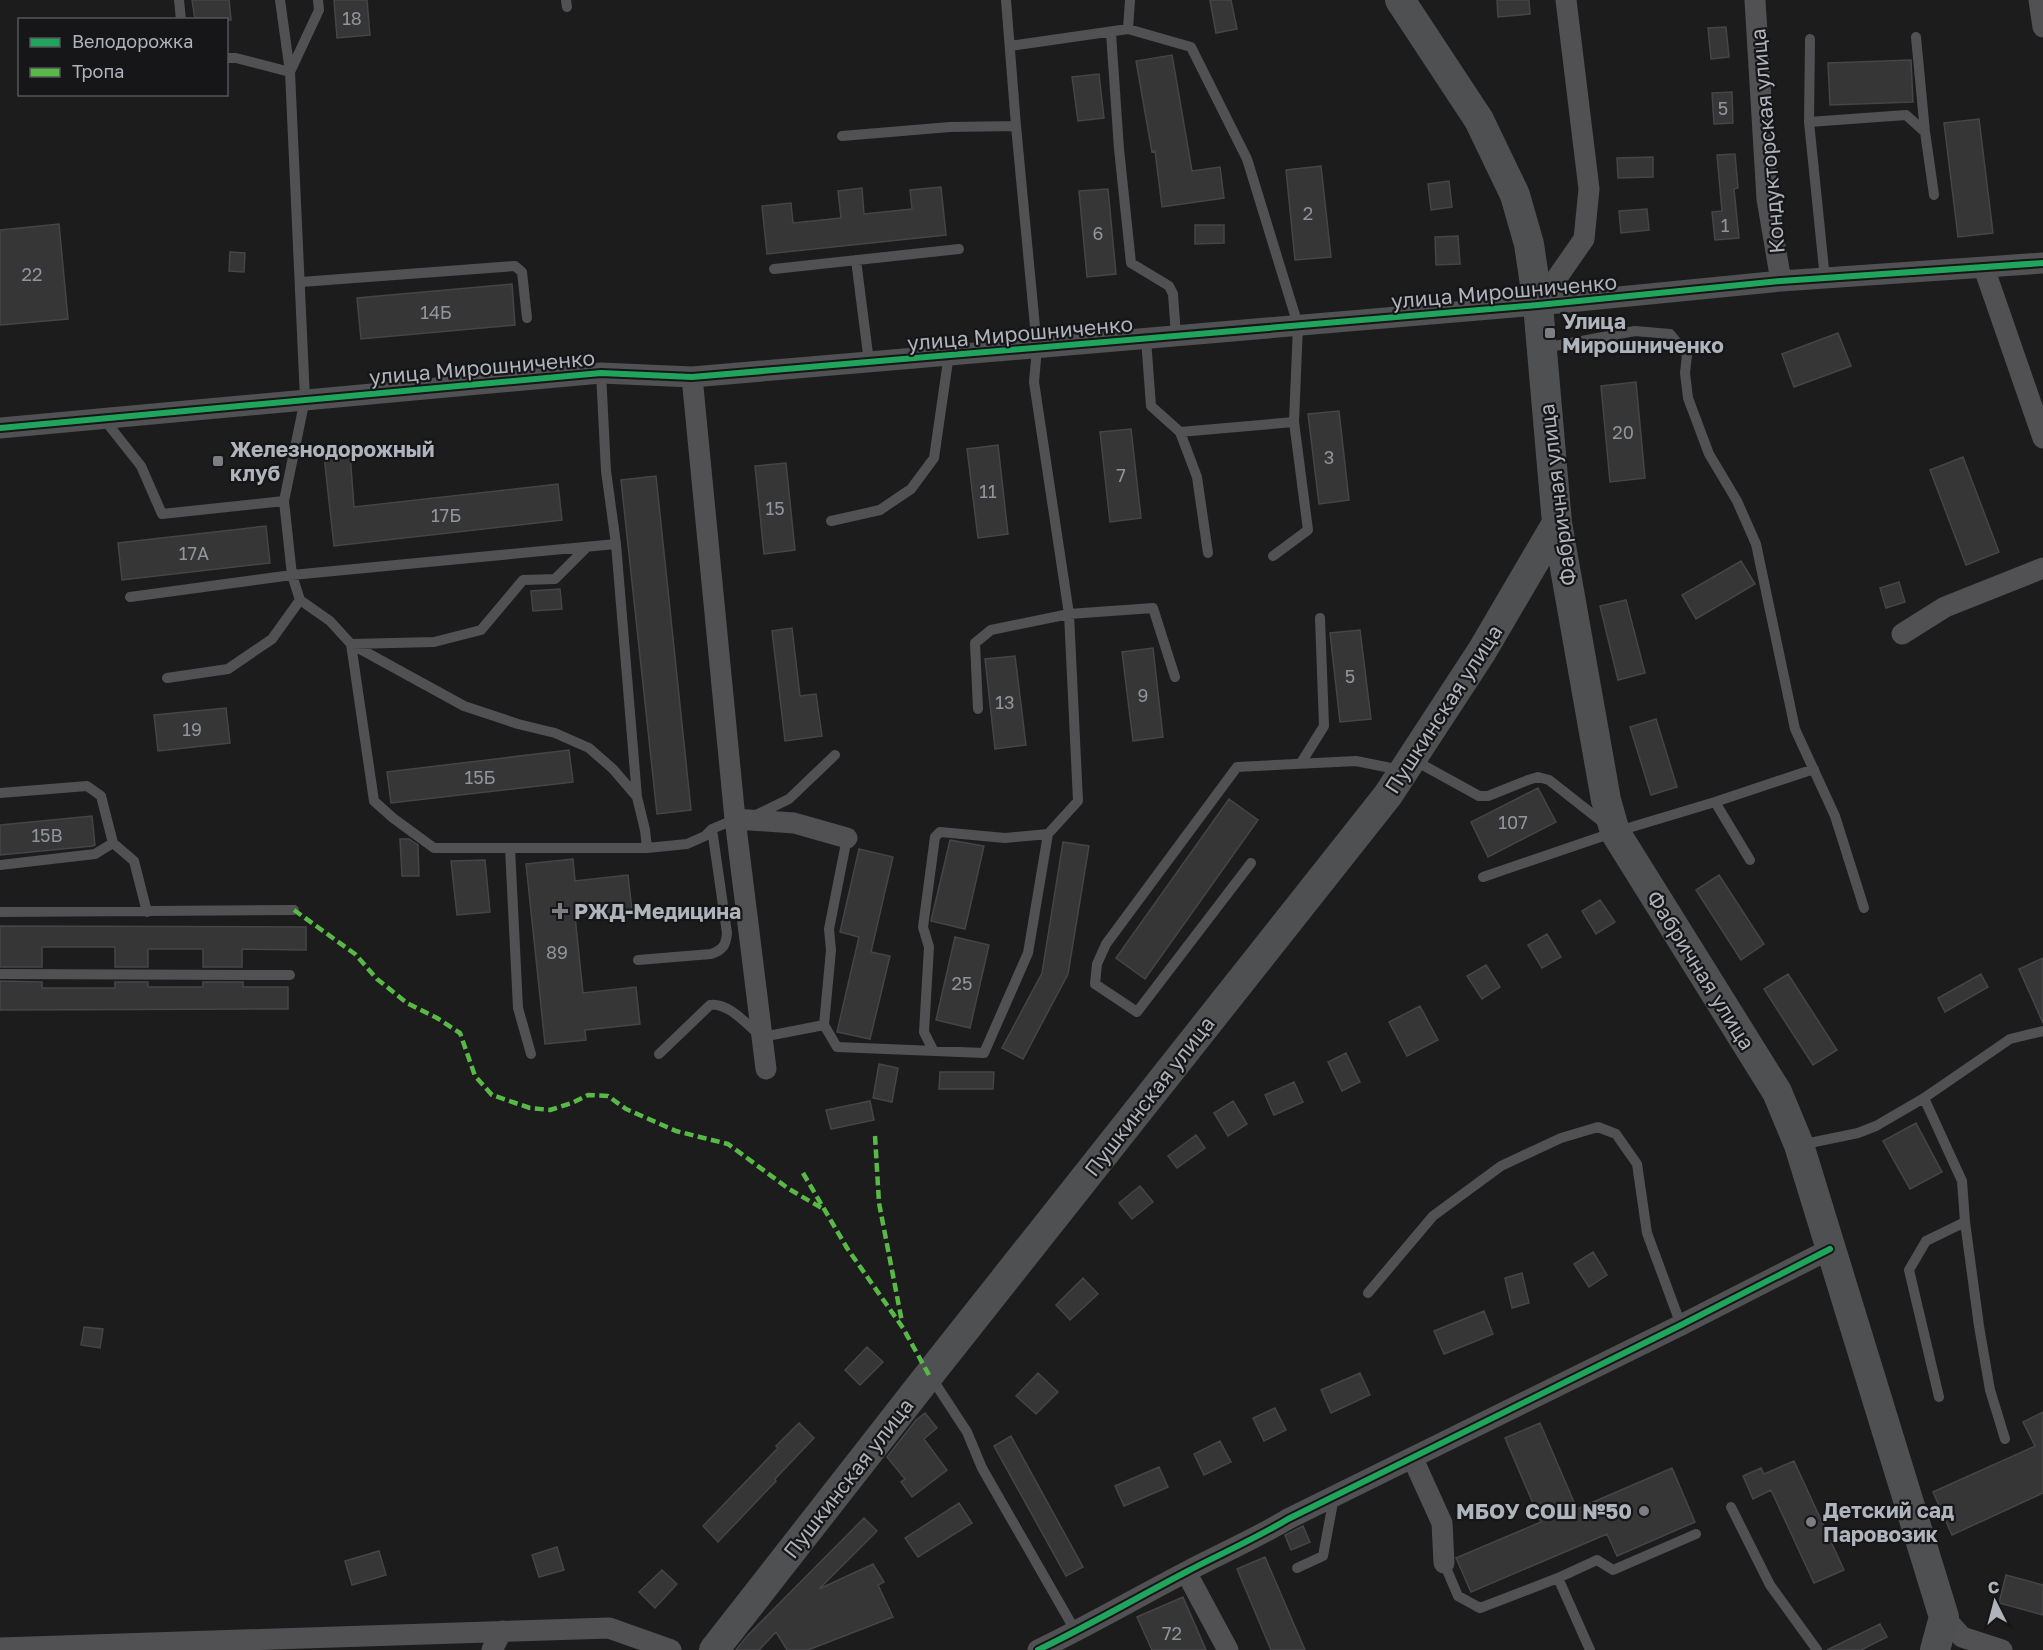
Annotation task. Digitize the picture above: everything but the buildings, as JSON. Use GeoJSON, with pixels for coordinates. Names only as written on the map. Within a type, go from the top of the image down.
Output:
{"type":"FeatureCollection","features":[{"type":"Feature","properties":{"kind":"main road","name":"Фабричная улица"},"geometry":{"type":"LineString","coordinates":[[1400,0],[1479,120],[1515,195],[1529,244],[1538,305],[1540,349],[1557,523],[1606,801],[1615,832],[1777,1092],[1800,1145],[1944,1617]]}},
{"type":"Feature","properties":{"kind":"main road","name":"Пушкинская улица"},"geometry":{"type":"LineString","coordinates":[[714,1650],[1388,795],[1482,651],[1557,523]]}},
{"type":"Feature","properties":{"kind":"main road"},"geometry":{"type":"LineString","coordinates":[[1935,1650],[1944,1617]]}},
{"type":"Feature","properties":{"kind":"street"},"geometry":{"type":"LineString","coordinates":[[1538,305],[1584,239],[1589,189],[1566,0]]}},
{"type":"Feature","properties":{"kind":"street","name":"Кондукторская улица"},"geometry":{"type":"LineString","coordinates":[[1755,0],[1767,199],[1781,281]]}},
{"type":"Feature","properties":{"kind":"street"},"geometry":{"type":"LineString","coordinates":[[2039,0],[2043,27]]}},
{"type":"Feature","properties":{"kind":"street","name":"улица Мирошниченко"},"geometry":{"type":"LineString","coordinates":[[0,428],[601,373],[692,377],[1538,305],[1781,281],[2043,263]]}},
{"type":"Feature","properties":{"kind":"street"},"geometry":{"type":"LineString","coordinates":[[1984,268],[2043,438]]}},
{"type":"Feature","properties":{"kind":"street"},"geometry":{"type":"LineString","coordinates":[[692,377],[735,819],[766,1069]]}},
{"type":"Feature","properties":{"kind":"street"},"geometry":{"type":"LineString","coordinates":[[1902,633],[1946,607],[2043,568]]}},
{"type":"Feature","properties":{"kind":"street"},"geometry":{"type":"LineString","coordinates":[[735,819],[794,823],[847,838]]}},
{"type":"Feature","properties":{"kind":"street"},"geometry":{"type":"LineString","coordinates":[[1038,1650],[1334,1497],[1830,1249]]}},
{"type":"Feature","properties":{"kind":"street"},"geometry":{"type":"LineString","coordinates":[[1413,1459],[1442,1523],[1444,1563]]}},
{"type":"Feature","properties":{"kind":"street"},"geometry":{"type":"LineString","coordinates":[[1186,1572],[1228,1650]]}},
{"type":"Feature","properties":{"kind":"street","name":"Фабричная улица"},"geometry":{"type":"LineString","coordinates":[[1944,1617],[1962,1637],[2002,1650]]}},
{"type":"Feature","properties":{"kind":"street"},"geometry":{"type":"LineString","coordinates":[[0,1648],[609,1628],[671,1650]]}},
{"type":"Feature","properties":{"kind":"street"},"geometry":{"type":"LineString","coordinates":[[492,1650],[502,1631]]}},
{"type":"Feature","properties":{"kind":"lane"},"geometry":{"type":"LineString","coordinates":[[179,0],[181,18]]}},
{"type":"Feature","properties":{"kind":"lane"},"geometry":{"type":"LineString","coordinates":[[280,0],[290,72],[306,399],[284,501],[292,575],[300,600],[330,621],[351,644],[464,706],[555,734],[589,748],[613,769],[637,797]]}},
{"type":"Feature","properties":{"kind":"lane"},"geometry":{"type":"LineString","coordinates":[[290,72],[319,10],[318,0]]}},
{"type":"Feature","properties":{"kind":"lane"},"geometry":{"type":"LineString","coordinates":[[847,838],[829,929],[831,950],[824,1024],[837,1047],[855,1050],[933,1050],[984,1053],[1028,953],[1048,834],[1078,801],[1069,614],[1034,382],[1037,348],[1006,0]]}},
{"type":"Feature","properties":{"kind":"lane"},"geometry":{"type":"LineString","coordinates":[[1128,29],[1130,0]]}},
{"type":"Feature","properties":{"kind":"lane"},"geometry":{"type":"LineString","coordinates":[[1010,46],[1128,29],[1191,47],[1247,159],[1298,326],[1294,422],[1308,530],[1273,556]]}},
{"type":"Feature","properties":{"kind":"lane"},"geometry":{"type":"LineString","coordinates":[[1111,33],[1119,149],[1131,262],[1169,286],[1173,294],[1176,336]]}},
{"type":"Feature","properties":{"kind":"lane"},"geometry":{"type":"LineString","coordinates":[[1916,37],[1925,132],[1934,195]]}},
{"type":"Feature","properties":{"kind":"lane"},"geometry":{"type":"LineString","coordinates":[[1810,39],[1809,122],[1825,279]]}},
{"type":"Feature","properties":{"kind":"lane"},"geometry":{"type":"LineString","coordinates":[[228,58],[290,72]]}},
{"type":"Feature","properties":{"kind":"lane"},"geometry":{"type":"LineString","coordinates":[[1809,122],[1906,115],[1925,132]]}},
{"type":"Feature","properties":{"kind":"lane"},"geometry":{"type":"LineString","coordinates":[[842,136],[950,127],[1016,126]]}},
{"type":"Feature","properties":{"kind":"lane"},"geometry":{"type":"LineString","coordinates":[[774,269],[959,249]]}},
{"type":"Feature","properties":{"kind":"lane"},"geometry":{"type":"LineString","coordinates":[[856,260],[869,362]]}},
{"type":"Feature","properties":{"kind":"lane"},"geometry":{"type":"LineString","coordinates":[[301,282],[515,266],[522,272],[527,318]]}},
{"type":"Feature","properties":{"kind":"lane"},"geometry":{"type":"LineString","coordinates":[[1540,349],[1635,331],[1670,334],[1687,355],[1685,373],[1688,398],[1709,454],[1737,501],[1756,544],[1796,729],[1835,816],[1864,908]]}},
{"type":"Feature","properties":{"kind":"lane"},"geometry":{"type":"LineString","coordinates":[[1146,339],[1151,406],[1180,432],[1197,477],[1208,553]]}},
{"type":"Feature","properties":{"kind":"lane"},"geometry":{"type":"LineString","coordinates":[[831,522],[880,510],[911,489],[934,458],[949,354]]}},
{"type":"Feature","properties":{"kind":"lane"},"geometry":{"type":"LineString","coordinates":[[601,373],[606,471],[616,544],[637,797],[647,848]]}},
{"type":"Feature","properties":{"kind":"lane"},"geometry":{"type":"LineString","coordinates":[[103,418],[141,466],[162,514],[284,501]]}},
{"type":"Feature","properties":{"kind":"lane"},"geometry":{"type":"LineString","coordinates":[[1180,432],[1294,422]]}},
{"type":"Feature","properties":{"kind":"lane"},"geometry":{"type":"LineString","coordinates":[[130,597],[292,575],[616,544]]}},
{"type":"Feature","properties":{"kind":"lane"},"geometry":{"type":"LineString","coordinates":[[351,644],[434,642],[481,630],[523,580],[555,579],[586,548]]}},
{"type":"Feature","properties":{"kind":"lane"},"geometry":{"type":"LineString","coordinates":[[167,678],[228,669],[272,639],[300,600]]}},
{"type":"Feature","properties":{"kind":"lane"},"geometry":{"type":"LineString","coordinates":[[978,709],[975,643],[991,630],[1069,614],[1153,608],[1176,678]]}},
{"type":"Feature","properties":{"kind":"lane"},"geometry":{"type":"LineString","coordinates":[[1301,763],[1324,726],[1320,618]]}},
{"type":"Feature","properties":{"kind":"lane"},"geometry":{"type":"LineString","coordinates":[[351,644],[374,801],[434,848],[647,848],[687,843],[735,819],[762,814],[789,799],[835,755]]}},
{"type":"Feature","properties":{"kind":"lane"},"geometry":{"type":"LineString","coordinates":[[1251,863],[1137,1012],[1095,984],[1097,964],[1106,944],[1237,767],[1356,761],[1408,765],[1479,796],[1488,796],[1538,777],[1548,780],[1615,832]]}},
{"type":"Feature","properties":{"kind":"lane"},"geometry":{"type":"LineString","coordinates":[[1483,877],[1615,832],[1814,769]]}},
{"type":"Feature","properties":{"kind":"lane"},"geometry":{"type":"LineString","coordinates":[[0,793],[87,786],[102,796],[113,843],[134,861],[147,912]]}},
{"type":"Feature","properties":{"kind":"lane"},"geometry":{"type":"LineString","coordinates":[[1715,802],[1750,860]]}},
{"type":"Feature","properties":{"kind":"lane"},"geometry":{"type":"LineString","coordinates":[[638,960],[711,954],[720,951],[726,943],[727,933],[712,829]]}},
{"type":"Feature","properties":{"kind":"lane"},"geometry":{"type":"LineString","coordinates":[[933,1050],[924,1032],[929,947],[923,927],[935,837],[940,832],[1005,838],[1048,834]]}},
{"type":"Feature","properties":{"kind":"lane"},"geometry":{"type":"LineString","coordinates":[[0,865],[95,855],[113,843]]}},
{"type":"Feature","properties":{"kind":"lane"},"geometry":{"type":"LineString","coordinates":[[510,848],[518,1008],[531,1054]]}},
{"type":"Feature","properties":{"kind":"lane"},"geometry":{"type":"LineString","coordinates":[[0,912],[294,910]]}},
{"type":"Feature","properties":{"kind":"lane"},"geometry":{"type":"LineString","coordinates":[[0,974],[290,975]]}},
{"type":"Feature","properties":{"kind":"lane"},"geometry":{"type":"LineString","coordinates":[[659,1054],[710,1005],[717,1004],[726,1008],[762,1037],[824,1024]]}},
{"type":"Feature","properties":{"kind":"lane"},"geometry":{"type":"LineString","coordinates":[[1800,1145],[1858,1133],[1876,1126],[1924,1098],[2010,1039],[2043,1031]]}},
{"type":"Feature","properties":{"kind":"lane"},"geometry":{"type":"LineString","coordinates":[[1924,1098],[1962,1181],[1979,1326],[1990,1390],[2005,1439]]}},
{"type":"Feature","properties":{"kind":"lane"},"geometry":{"type":"LineString","coordinates":[[1368,1293],[1434,1216],[1501,1167],[1561,1138],[1598,1127],[1616,1134],[1637,1164],[1647,1233],[1681,1325]]}},
{"type":"Feature","properties":{"kind":"lane"},"geometry":{"type":"LineString","coordinates":[[1939,1397],[1909,1270],[1926,1241],[1965,1222]]}},
{"type":"Feature","properties":{"kind":"lane"},"geometry":{"type":"LineString","coordinates":[[929,1375],[967,1432],[982,1468],[1040,1564],[1076,1632]]}},
{"type":"Feature","properties":{"kind":"lane"},"geometry":{"type":"LineString","coordinates":[[1297,1568],[1323,1556],[1334,1497]]}},
{"type":"Feature","properties":{"kind":"lane"},"geometry":{"type":"LineString","coordinates":[[1731,1507],[1770,1585],[1817,1650]]}},
{"type":"Feature","properties":{"kind":"lane"},"geometry":{"type":"LineString","coordinates":[[1444,1563],[1458,1596],[1480,1608],[1558,1578],[1597,1560],[1612,1570],[1696,1534]]}},
{"type":"Feature","properties":{"kind":"lane"},"geometry":{"type":"LineString","coordinates":[[1558,1578],[1590,1650]]}},
{"type":"Feature","properties":{"kind":"marked path"},"geometry":{"type":"LineString","coordinates":[[294,910],[355,954],[377,979],[407,1003],[460,1033],[475,1076],[492,1095],[530,1108],[550,1110],[588,1095],[608,1096],[626,1109],[676,1131],[728,1144],[789,1189],[825,1210]]}},
{"type":"Feature","properties":{"kind":"marked path"},"geometry":{"type":"LineString","coordinates":[[875,1136],[879,1203],[902,1322]]}},
{"type":"Feature","properties":{"kind":"marked path"},"geometry":{"type":"LineString","coordinates":[[803,1173],[847,1248],[903,1328],[929,1375]]}},
{"type":"Feature","properties":{"kind":"cycle path"},"geometry":{"type":"LineString","coordinates":[[0,428],[601,373],[692,377],[1538,305],[1781,281],[2043,263]]}},
{"type":"Feature","properties":{"kind":"cycle path"},"geometry":{"type":"LineString","coordinates":[[1038,1650],[1288,1519],[1830,1249]]}},
{"type":"Feature","properties":{"kind":"place","name":"Улица Мирошниченко"},"geometry":{"type":"Point","coordinates":[1550,333]}},
{"type":"Feature","properties":{"kind":"place","name":"Железнодорожный клуб"},"geometry":{"type":"Point","coordinates":[218,461]}},
{"type":"Feature","properties":{"kind":"place","name":"РЖД-Медицина"},"geometry":{"type":"Point","coordinates":[560,911]}},
{"type":"Feature","properties":{"kind":"place","name":"МБОУ СОШ №50"},"geometry":{"type":"Point","coordinates":[1644,1511]}},
{"type":"Feature","properties":{"kind":"place","name":"Детский сад Паровозик"},"geometry":{"type":"Point","coordinates":[1811,1522]}}]}
